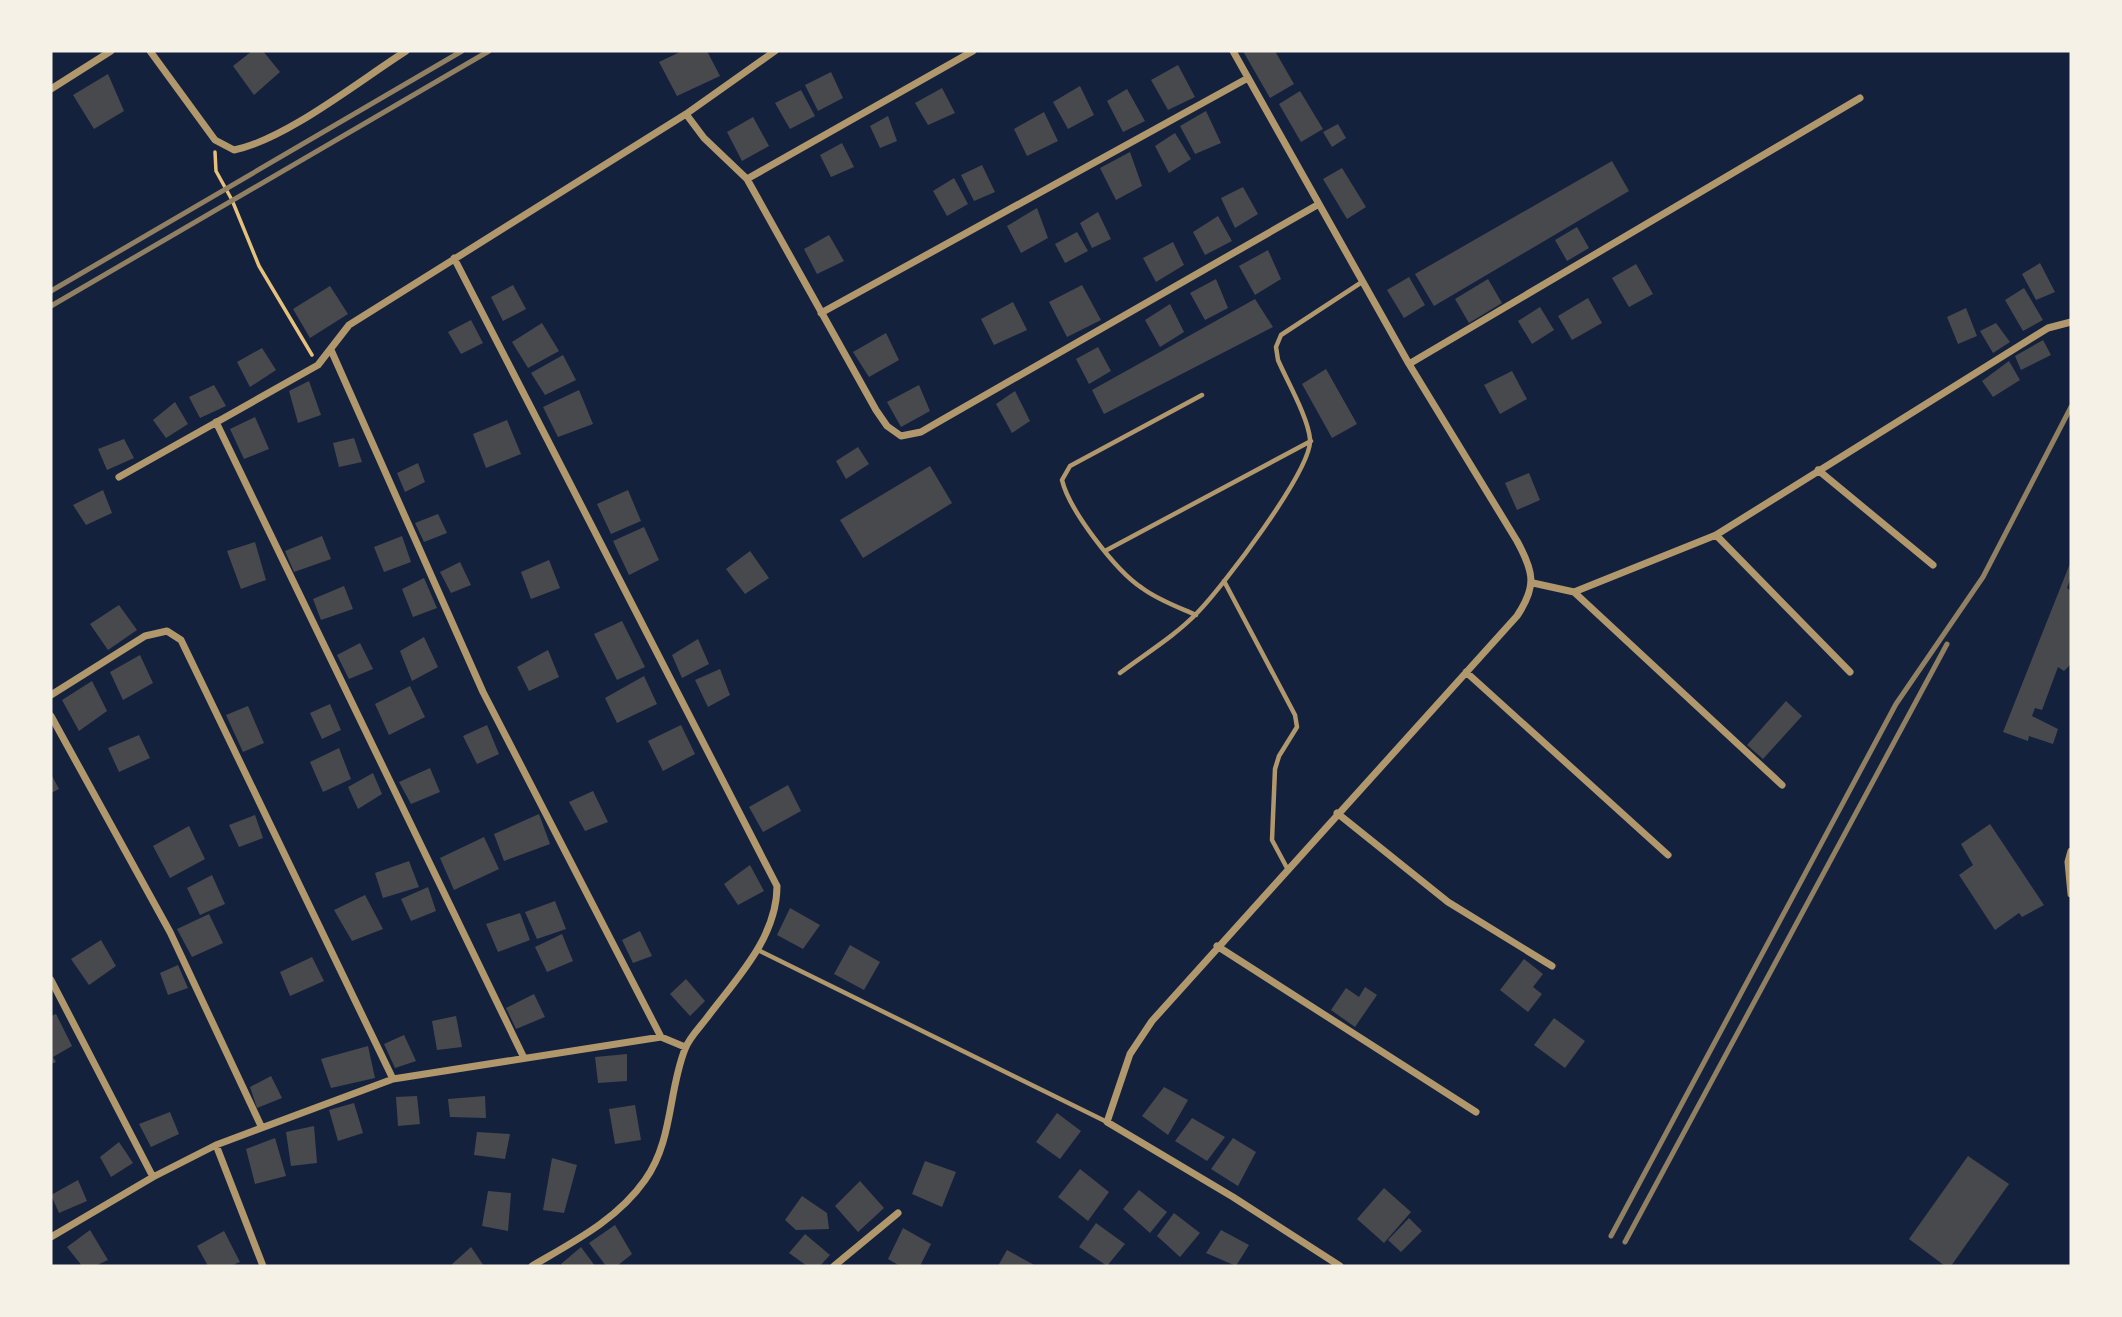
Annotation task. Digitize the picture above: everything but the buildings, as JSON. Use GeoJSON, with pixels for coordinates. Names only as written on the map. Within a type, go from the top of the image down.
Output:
{"type":"FeatureCollection","features":[{"type":"Feature","properties":{"kind":"street"},"geometry":{"type":"LineString","coordinates":[[51,89],[111,51]]}},
{"type":"Feature","properties":{"kind":"street"},"geometry":{"type":"LineString","coordinates":[[150,51],[215,140],[234,150],[255,146],[279,133],[406,51]]}},
{"type":"Feature","properties":{"kind":"street"},"geometry":{"type":"LineString","coordinates":[[119,477],[318,365],[349,326],[686,114],[775,51]]}},
{"type":"Feature","properties":{"kind":"street"},"geometry":{"type":"LineString","coordinates":[[747,179],[974,51]]}},
{"type":"Feature","properties":{"kind":"street"},"geometry":{"type":"LineString","coordinates":[[1233,51],[1409,364],[1517,541],[1527,561],[1533,583],[1517,616],[1287,868],[1152,1021],[1130,1054],[1107,1122],[1233,1197],[1340,1266]]}},
{"type":"Feature","properties":{"kind":"street"},"geometry":{"type":"LineString","coordinates":[[821,313],[1248,78]]}},
{"type":"Feature","properties":{"kind":"street"},"geometry":{"type":"LineString","coordinates":[[1409,364],[1860,98]]}},
{"type":"Feature","properties":{"kind":"street"},"geometry":{"type":"LineString","coordinates":[[686,114],[704,138],[747,179],[876,410],[887,426],[901,436],[921,432],[940,422],[1319,204]]}},
{"type":"Feature","properties":{"kind":"street"},"geometry":{"type":"LineString","coordinates":[[454,258],[776,886],[777,906],[758,950],[685,1047],[661,1154],[646,1180],[625,1205],[594,1229],[532,1266]]}},
{"type":"Feature","properties":{"kind":"street"},"geometry":{"type":"LineString","coordinates":[[1574,592],[1716,535],[2048,328],[2071,322]]}},
{"type":"Feature","properties":{"kind":"street"},"geometry":{"type":"LineString","coordinates":[[331,351],[483,692],[661,1037]]}},
{"type":"Feature","properties":{"kind":"street"},"geometry":{"type":"LineString","coordinates":[[216,422],[524,1058]]}},
{"type":"Feature","properties":{"kind":"street"},"geometry":{"type":"LineString","coordinates":[[1818,470],[1933,565]]}},
{"type":"Feature","properties":{"kind":"street"},"geometry":{"type":"LineString","coordinates":[[1716,535],[1850,672]]}},
{"type":"Feature","properties":{"kind":"street"},"geometry":{"type":"LineString","coordinates":[[1533,583],[1574,592],[1782,785]]}},
{"type":"Feature","properties":{"kind":"street"},"geometry":{"type":"LineString","coordinates":[[51,695],[145,636],[167,631],[181,640],[393,1079]]}},
{"type":"Feature","properties":{"kind":"street"},"geometry":{"type":"LineString","coordinates":[[1466,671],[1668,855]]}},
{"type":"Feature","properties":{"kind":"street"},"geometry":{"type":"LineString","coordinates":[[51,716],[170,932],[261,1126]]}},
{"type":"Feature","properties":{"kind":"street"},"geometry":{"type":"LineString","coordinates":[[1337,813],[1448,902],[1552,966]]}},
{"type":"Feature","properties":{"kind":"street"},"geometry":{"type":"LineString","coordinates":[[2071,851],[2068,862],[2071,894]]}},
{"type":"Feature","properties":{"kind":"street"},"geometry":{"type":"LineString","coordinates":[[1217,946],[1476,1112]]}},
{"type":"Feature","properties":{"kind":"street"},"geometry":{"type":"LineString","coordinates":[[51,980],[153,1177]]}},
{"type":"Feature","properties":{"kind":"street"},"geometry":{"type":"LineString","coordinates":[[51,1237],[153,1177],[216,1145],[393,1079],[661,1037],[685,1047]]}},
{"type":"Feature","properties":{"kind":"street"},"geometry":{"type":"LineString","coordinates":[[216,1145],[263,1266]]}},
{"type":"Feature","properties":{"kind":"street"},"geometry":{"type":"LineString","coordinates":[[834,1266],[898,1213]]}},
{"type":"Feature","properties":{"kind":"lane"},"geometry":{"type":"LineString","coordinates":[[1121,673],[1196,615],[1224,582],[1276,509],[1307,455],[1311,441],[1278,360],[1276,347],[1281,335],[1363,282]]}},
{"type":"Feature","properties":{"kind":"lane"},"geometry":{"type":"LineString","coordinates":[[1196,615],[1139,587],[1105,551],[1066,494],[1062,480],[1070,466],[1202,395]]}},
{"type":"Feature","properties":{"kind":"lane"},"geometry":{"type":"LineString","coordinates":[[1105,551],[1311,441]]}},
{"type":"Feature","properties":{"kind":"lane"},"geometry":{"type":"LineString","coordinates":[[1224,582],[1295,715],[1297,727],[1279,756],[1275,769],[1272,823],[1272,840],[1287,868]]}},
{"type":"Feature","properties":{"kind":"lane"},"geometry":{"type":"LineString","coordinates":[[758,950],[1107,1122]]}},
{"type":"Feature","properties":{"kind":"path"},"geometry":{"type":"LineString","coordinates":[[215,140],[216,171],[232,200],[254,256],[318,365]]}},
{"type":"Feature","properties":{"kind":"railway"},"geometry":{"type":"LineString","coordinates":[[51,291],[462,51]]}},
{"type":"Feature","properties":{"kind":"railway"},"geometry":{"type":"LineString","coordinates":[[51,306],[489,51]]}},
{"type":"Feature","properties":{"kind":"railway"},"geometry":{"type":"LineString","coordinates":[[1611,1236],[1896,704],[1983,577],[2071,407]]}},
{"type":"Feature","properties":{"kind":"railway"},"geometry":{"type":"LineString","coordinates":[[1625,1242],[1947,644]]}}]}
